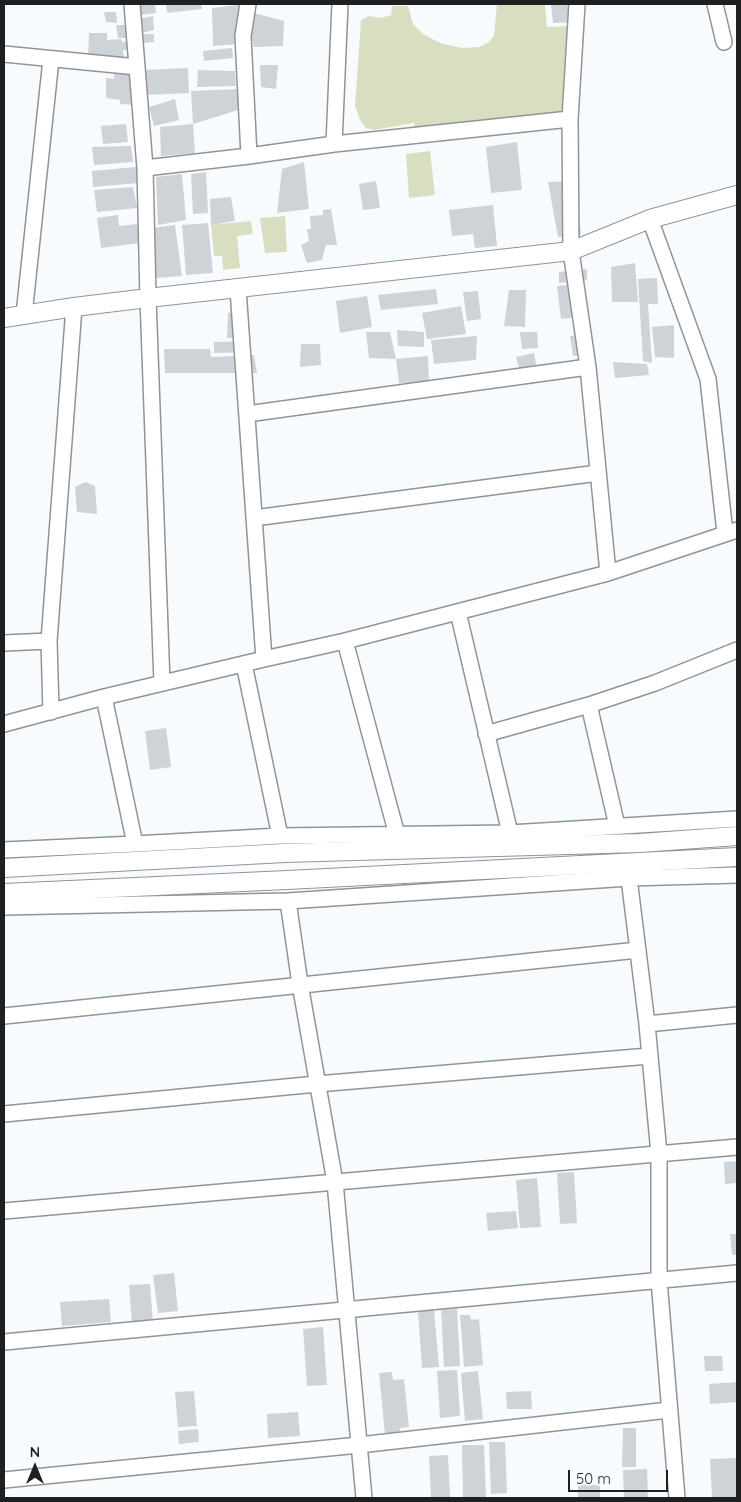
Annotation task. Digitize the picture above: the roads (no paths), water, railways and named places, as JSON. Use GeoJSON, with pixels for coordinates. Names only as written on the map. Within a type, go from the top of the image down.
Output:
{"type":"FeatureCollection","features":[{"type":"Feature","properties":{"kind":"street"},"geometry":{"type":"LineString","coordinates":[[132,4],[145,168],[162,683]]}},
{"type":"Feature","properties":{"kind":"street"},"geometry":{"type":"LineString","coordinates":[[248,4],[243,36],[249,156]]}},
{"type":"Feature","properties":{"kind":"street"},"geometry":{"type":"LineString","coordinates":[[334,144],[340,4]]}},
{"type":"Feature","properties":{"kind":"street"},"geometry":{"type":"LineString","coordinates":[[577,4],[570,119],[571,251],[588,367],[608,573]]}},
{"type":"Feature","properties":{"kind":"street"},"geometry":{"type":"LineString","coordinates":[[716,4],[724,42]]}},
{"type":"Feature","properties":{"kind":"street"},"geometry":{"type":"LineString","coordinates":[[4,54],[137,67]]}},
{"type":"Feature","properties":{"kind":"street"},"geometry":{"type":"LineString","coordinates":[[24,315],[52,59]]}},
{"type":"Feature","properties":{"kind":"street"},"geometry":{"type":"LineString","coordinates":[[145,168],[334,144],[570,119]]}},
{"type":"Feature","properties":{"kind":"street"},"geometry":{"type":"LineString","coordinates":[[4,318],[148,298],[571,251],[650,219],[737,194]]}},
{"type":"Feature","properties":{"kind":"street"},"geometry":{"type":"LineString","coordinates":[[4,724],[104,697],[345,641],[608,573],[731,531],[708,379],[650,219]]}},
{"type":"Feature","properties":{"kind":"street"},"geometry":{"type":"LineString","coordinates":[[238,289],[264,659]]}},
{"type":"Feature","properties":{"kind":"street"},"geometry":{"type":"LineString","coordinates":[[51,712],[49,641],[74,307]]}},
{"type":"Feature","properties":{"kind":"street"},"geometry":{"type":"LineString","coordinates":[[247,414],[588,367]]}},
{"type":"Feature","properties":{"kind":"street"},"geometry":{"type":"LineString","coordinates":[[254,518],[598,473]]}},
{"type":"Feature","properties":{"kind":"street"},"geometry":{"type":"LineString","coordinates":[[458,612],[510,833]]}},
{"type":"Feature","properties":{"kind":"street"},"geometry":{"type":"LineString","coordinates":[[4,643],[49,641]]}},
{"type":"Feature","properties":{"kind":"street"},"geometry":{"type":"LineString","coordinates":[[345,641],[397,835]]}},
{"type":"Feature","properties":{"kind":"street"},"geometry":{"type":"LineString","coordinates":[[486,734],[655,684],[737,650]]}},
{"type":"Feature","properties":{"kind":"street"},"geometry":{"type":"LineString","coordinates":[[244,664],[280,836]]}},
{"type":"Feature","properties":{"kind":"street"},"geometry":{"type":"LineString","coordinates":[[104,697],[136,844]]}},
{"type":"Feature","properties":{"kind":"street"},"geometry":{"type":"LineString","coordinates":[[589,705],[617,826]]}},
{"type":"Feature","properties":{"kind":"street"},"geometry":{"type":"LineString","coordinates":[[4,850],[280,836],[510,833],[737,819]]}},
{"type":"Feature","properties":{"kind":"street"},"geometry":{"type":"LineString","coordinates":[[4,868],[285,853],[640,843],[737,836]]}},
{"type":"Feature","properties":{"kind":"street"},"geometry":{"type":"LineString","coordinates":[[4,893],[737,857]]}},
{"type":"Feature","properties":{"kind":"street"},"geometry":{"type":"LineString","coordinates":[[4,907],[288,901],[630,878],[737,876]]}},
{"type":"Feature","properties":{"kind":"street"},"geometry":{"type":"LineString","coordinates":[[630,878],[647,1024],[659,1154],[659,1280],[677,1498]]}},
{"type":"Feature","properties":{"kind":"street"},"geometry":{"type":"LineString","coordinates":[[288,901],[300,984],[335,1182],[364,1498]]}},
{"type":"Feature","properties":{"kind":"street"},"geometry":{"type":"LineString","coordinates":[[4,1016],[638,950]]}},
{"type":"Feature","properties":{"kind":"street"},"geometry":{"type":"LineString","coordinates":[[647,1024],[737,1016]]}},
{"type":"Feature","properties":{"kind":"street"},"geometry":{"type":"LineString","coordinates":[[4,1114],[317,1084],[649,1056]]}},
{"type":"Feature","properties":{"kind":"street"},"geometry":{"type":"LineString","coordinates":[[4,1211],[737,1147]]}},
{"type":"Feature","properties":{"kind":"street"},"geometry":{"type":"LineString","coordinates":[[4,1342],[737,1274]]}},
{"type":"Feature","properties":{"kind":"street"},"geometry":{"type":"LineString","coordinates":[[4,1480],[359,1445],[669,1410]]}}]}
